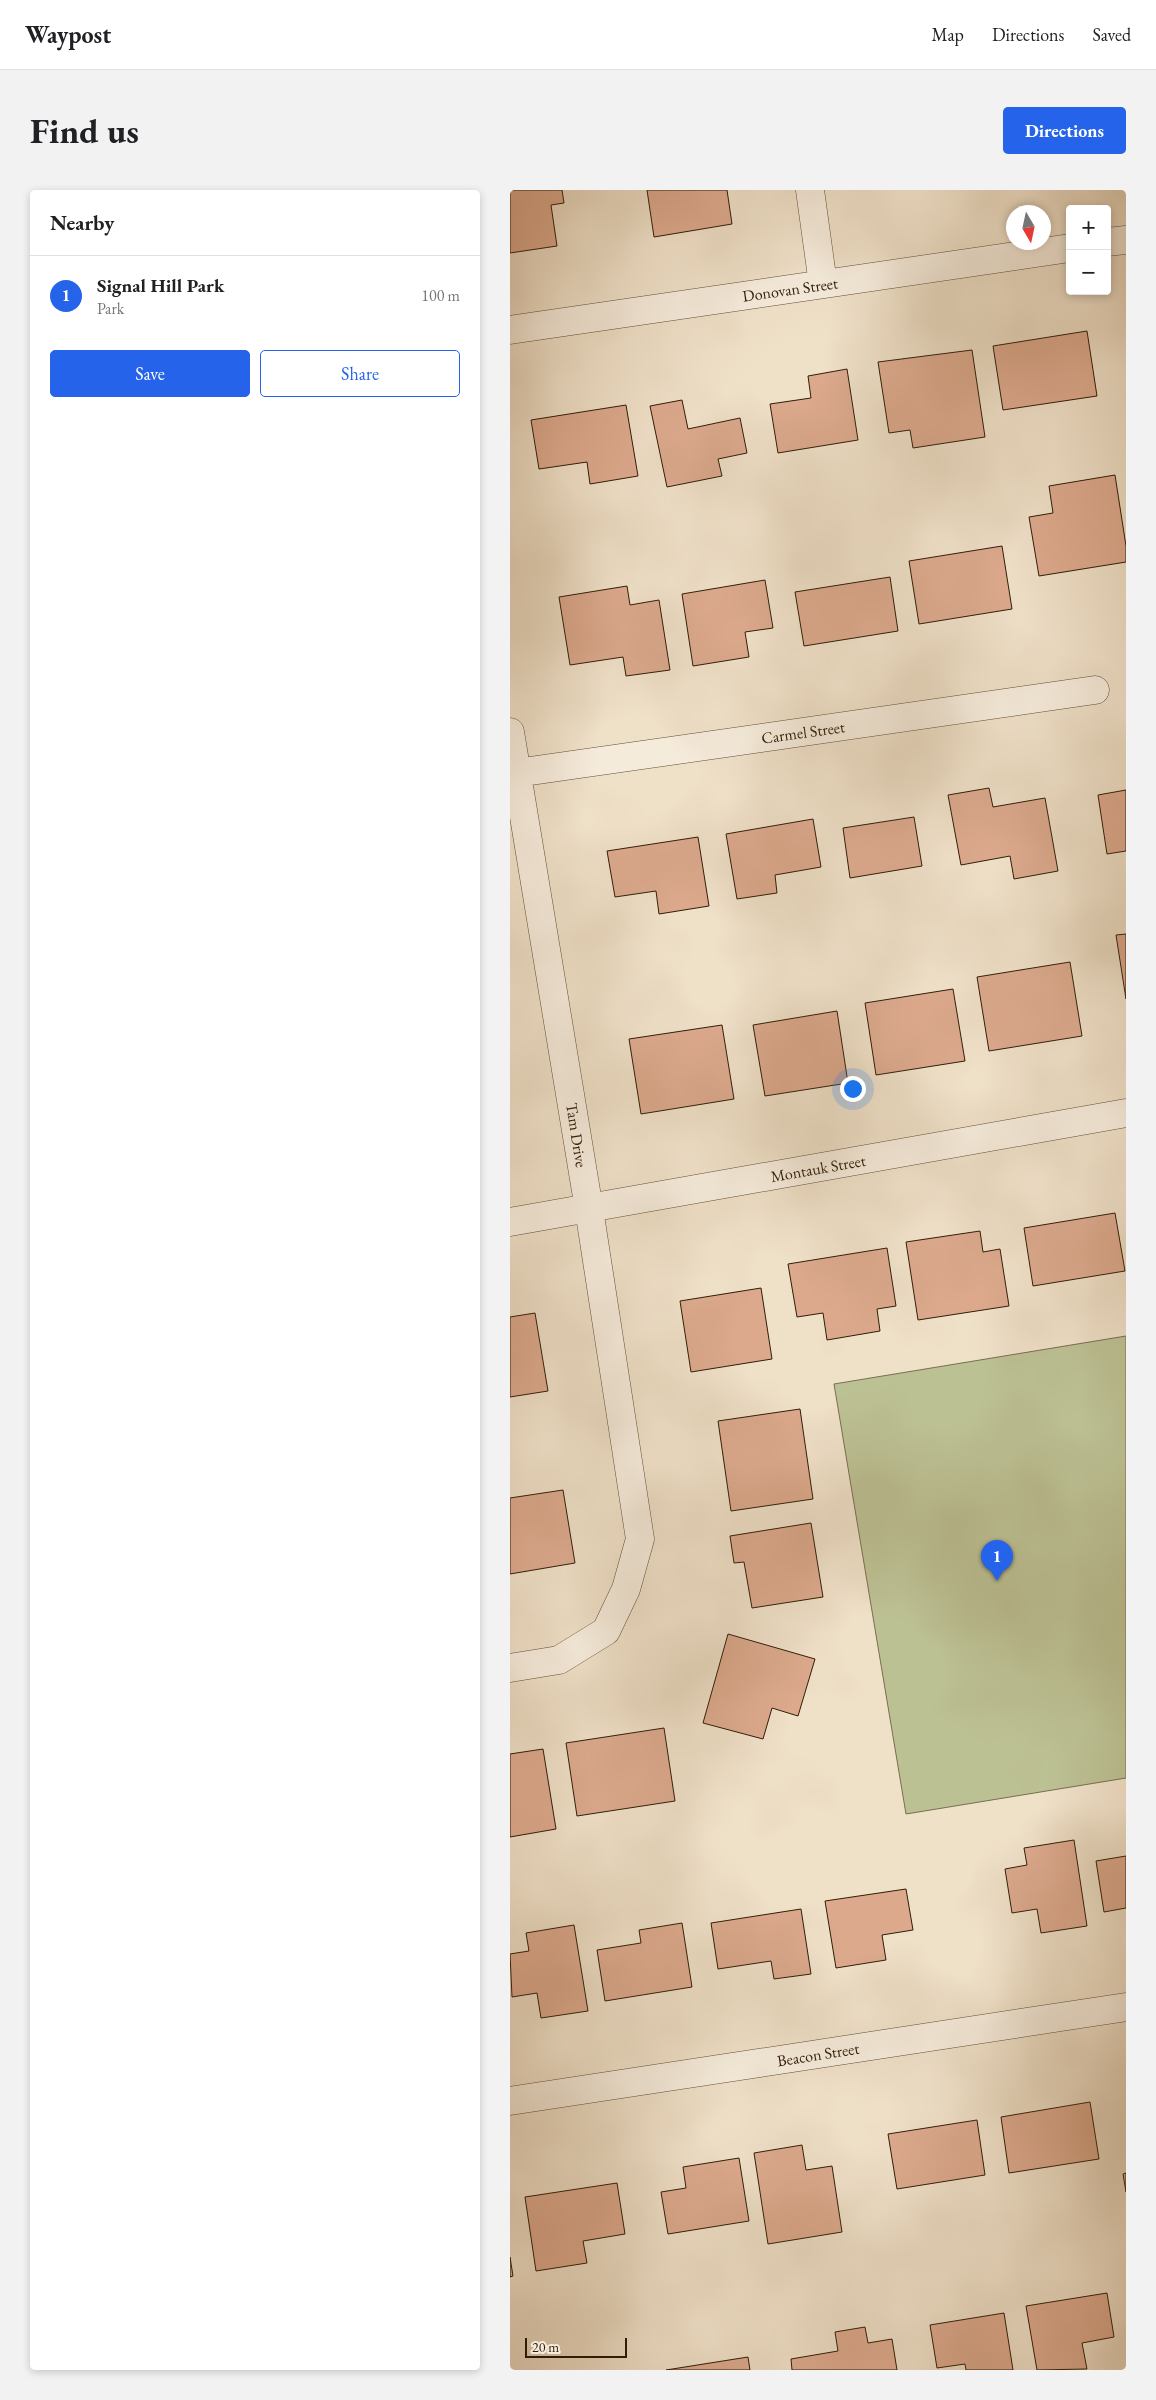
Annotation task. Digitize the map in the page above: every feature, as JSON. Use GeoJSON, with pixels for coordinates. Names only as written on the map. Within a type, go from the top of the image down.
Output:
{"type":"FeatureCollection","features":[{"type":"Feature","properties":{"kind":"street"},"geometry":{"type":"LineString","coordinates":[[810,190],[823,284]]}},
{"type":"Feature","properties":{"kind":"street"},"geometry":{"type":"LineString","coordinates":[[1111,242],[1126,240]]}},
{"type":"Feature","properties":{"kind":"street","name":"Donovan Street"},"geometry":{"type":"LineString","coordinates":[[510,330],[1066,249]]}},
{"type":"Feature","properties":{"kind":"street","name":"Carmel Street"},"geometry":{"type":"LineString","coordinates":[[514,773],[1095,690]]}},
{"type":"Feature","properties":{"kind":"street","name":"Tam Drive"},"geometry":{"type":"LineString","coordinates":[[510,732],[514,773],[589,1209],[640,1540],[626,1589],[606,1631],[558,1660],[510,1668]]}},
{"type":"Feature","properties":{"kind":"street","name":"Montauk Street"},"geometry":{"type":"LineString","coordinates":[[510,1222],[1126,1113]]}},
{"type":"Feature","properties":{"kind":"street","name":"Beacon Street"},"geometry":{"type":"LineString","coordinates":[[510,2101],[1126,2007]]}},
{"type":"Feature","properties":{"kind":"green space"},"geometry":{"type":"Polygon","coordinates":[[[1126,1336],[1126,1778],[906,1814],[834,1384],[1126,1336]]]}},
{"type":"Feature","properties":{"kind":"building"},"geometry":{"type":"Polygon","coordinates":[[[510,190],[562,190],[564,203],[551,205],[557,246],[510,253],[510,190]]]}},
{"type":"Feature","properties":{"kind":"building"},"geometry":{"type":"Polygon","coordinates":[[[647,190],[727,190],[732,224],[654,237],[647,190]]]}},
{"type":"Feature","properties":{"kind":"building"},"geometry":{"type":"Polygon","coordinates":[[[1087,331],[1097,396],[1003,410],[993,346],[1087,331]]]}},
{"type":"Feature","properties":{"kind":"building"},"geometry":{"type":"Polygon","coordinates":[[[972,350],[985,437],[913,448],[910,430],[889,433],[878,362],[972,350]]]}},
{"type":"Feature","properties":{"kind":"building"},"geometry":{"type":"Polygon","coordinates":[[[847,369],[858,440],[778,453],[770,404],[811,398],[808,376],[847,369]]]}},
{"type":"Feature","properties":{"kind":"building"},"geometry":{"type":"Polygon","coordinates":[[[682,400],[688,429],[740,418],[747,453],[718,459],[722,476],[667,487],[650,406],[682,400]]]}},
{"type":"Feature","properties":{"kind":"building"},"geometry":{"type":"Polygon","coordinates":[[[626,405],[638,476],[590,484],[587,462],[539,469],[531,420],[626,405]]]}},
{"type":"Feature","properties":{"kind":"building"},"geometry":{"type":"Polygon","coordinates":[[[1115,475],[1126,546],[1126,562],[1039,576],[1029,517],[1053,513],[1049,486],[1115,475]]]}},
{"type":"Feature","properties":{"kind":"building"},"geometry":{"type":"Polygon","coordinates":[[[1002,546],[1012,609],[919,624],[909,561],[1002,546]]]}},
{"type":"Feature","properties":{"kind":"building"},"geometry":{"type":"Polygon","coordinates":[[[890,577],[898,631],[804,646],[795,592],[890,577]]]}},
{"type":"Feature","properties":{"kind":"building"},"geometry":{"type":"Polygon","coordinates":[[[765,580],[773,628],[745,632],[749,657],[693,666],[682,594],[765,580]]]}},
{"type":"Feature","properties":{"kind":"building"},"geometry":{"type":"Polygon","coordinates":[[[627,586],[630,605],[659,600],[670,670],[626,676],[623,657],[570,665],[559,597],[627,586]]]}},
{"type":"Feature","properties":{"kind":"building"},"geometry":{"type":"Polygon","coordinates":[[[989,788],[993,807],[1045,798],[1058,871],[1014,879],[1010,856],[961,865],[948,795],[989,788]]]}},
{"type":"Feature","properties":{"kind":"building"},"geometry":{"type":"Polygon","coordinates":[[[1126,790],[1126,851],[1107,854],[1098,795],[1126,790]]]}},
{"type":"Feature","properties":{"kind":"building"},"geometry":{"type":"Polygon","coordinates":[[[914,817],[922,866],[850,878],[843,828],[914,817]]]}},
{"type":"Feature","properties":{"kind":"building"},"geometry":{"type":"Polygon","coordinates":[[[813,819],[821,867],[775,875],[777,893],[737,899],[726,834],[813,819]]]}},
{"type":"Feature","properties":{"kind":"building"},"geometry":{"type":"Polygon","coordinates":[[[698,837],[709,906],[659,914],[656,891],[615,897],[607,851],[698,837]]]}},
{"type":"Feature","properties":{"kind":"building"},"geometry":{"type":"Polygon","coordinates":[[[1126,934],[1126,999],[1116,935],[1126,934]]]}},
{"type":"Feature","properties":{"kind":"building"},"geometry":{"type":"Polygon","coordinates":[[[1070,962],[1082,1036],[989,1051],[977,977],[1070,962]]]}},
{"type":"Feature","properties":{"kind":"building"},"geometry":{"type":"Polygon","coordinates":[[[953,989],[965,1061],[876,1075],[865,1003],[953,989]]]}},
{"type":"Feature","properties":{"kind":"building"},"geometry":{"type":"Polygon","coordinates":[[[837,1011],[848,1083],[765,1096],[753,1025],[837,1011]]]}},
{"type":"Feature","properties":{"kind":"building"},"geometry":{"type":"Polygon","coordinates":[[[722,1025],[734,1099],[641,1114],[629,1039],[722,1025]]]}},
{"type":"Feature","properties":{"kind":"building"},"geometry":{"type":"Polygon","coordinates":[[[1115,1213],[1125,1271],[1033,1286],[1024,1228],[1115,1213]]]}},
{"type":"Feature","properties":{"kind":"building"},"geometry":{"type":"Polygon","coordinates":[[[980,1231],[983,1252],[1000,1249],[1009,1306],[918,1320],[906,1242],[980,1231]]]}},
{"type":"Feature","properties":{"kind":"building"},"geometry":{"type":"Polygon","coordinates":[[[887,1248],[896,1306],[877,1309],[880,1331],[827,1340],[823,1313],[797,1317],[788,1264],[887,1248]]]}},
{"type":"Feature","properties":{"kind":"building"},"geometry":{"type":"Polygon","coordinates":[[[761,1288],[772,1359],[691,1372],[680,1301],[761,1288]]]}},
{"type":"Feature","properties":{"kind":"building"},"geometry":{"type":"Polygon","coordinates":[[[535,1313],[548,1391],[510,1397],[510,1317],[535,1313]]]}},
{"type":"Feature","properties":{"kind":"building"},"geometry":{"type":"Polygon","coordinates":[[[800,1409],[813,1499],[731,1511],[718,1421],[800,1409]]]}},
{"type":"Feature","properties":{"kind":"building"},"geometry":{"type":"Polygon","coordinates":[[[563,1490],[575,1563],[510,1574],[510,1498],[563,1490]]]}},
{"type":"Feature","properties":{"kind":"building"},"geometry":{"type":"Polygon","coordinates":[[[811,1523],[823,1597],[752,1608],[744,1562],[734,1563],[730,1536],[811,1523]]]}},
{"type":"Feature","properties":{"kind":"building"},"geometry":{"type":"Polygon","coordinates":[[[728,1634],[815,1659],[798,1716],[772,1708],[763,1739],[703,1723],[728,1634]]]}},
{"type":"Feature","properties":{"kind":"building"},"geometry":{"type":"Polygon","coordinates":[[[664,1728],[675,1801],[577,1816],[566,1743],[664,1728]]]}},
{"type":"Feature","properties":{"kind":"building"},"geometry":{"type":"Polygon","coordinates":[[[543,1749],[556,1829],[510,1837],[510,1754],[543,1749]]]}},
{"type":"Feature","properties":{"kind":"building"},"geometry":{"type":"Polygon","coordinates":[[[1074,1840],[1087,1926],[1041,1933],[1037,1909],[1012,1913],[1005,1869],[1027,1865],[1024,1848],[1074,1840]]]}},
{"type":"Feature","properties":{"kind":"building"},"geometry":{"type":"Polygon","coordinates":[[[1126,1856],[1126,1908],[1104,1912],[1096,1861],[1126,1856]]]}},
{"type":"Feature","properties":{"kind":"building"},"geometry":{"type":"Polygon","coordinates":[[[906,1889],[913,1930],[882,1935],[886,1960],[836,1968],[825,1901],[906,1889]]]}},
{"type":"Feature","properties":{"kind":"building"},"geometry":{"type":"Polygon","coordinates":[[[801,1909],[811,1974],[774,1979],[771,1961],[718,1969],[711,1923],[801,1909]]]}},
{"type":"Feature","properties":{"kind":"building"},"geometry":{"type":"Polygon","coordinates":[[[682,1923],[692,1987],[605,2001],[597,1950],[641,1943],[639,1930],[682,1923]]]}},
{"type":"Feature","properties":{"kind":"building"},"geometry":{"type":"Polygon","coordinates":[[[574,1925],[588,2011],[541,2018],[537,1993],[512,1997],[510,1954],[529,1951],[526,1933],[574,1925]]]}},
{"type":"Feature","properties":{"kind":"building"},"geometry":{"type":"Polygon","coordinates":[[[1090,2102],[1099,2159],[1009,2173],[1001,2117],[1090,2102]]]}},
{"type":"Feature","properties":{"kind":"building"},"geometry":{"type":"Polygon","coordinates":[[[977,2120],[985,2175],[897,2189],[888,2134],[977,2120]]]}},
{"type":"Feature","properties":{"kind":"building"},"geometry":{"type":"Polygon","coordinates":[[[802,2145],[806,2170],[832,2166],[842,2232],[768,2244],[754,2153],[802,2145]]]}},
{"type":"Feature","properties":{"kind":"building"},"geometry":{"type":"Polygon","coordinates":[[[739,2158],[749,2221],[668,2234],[661,2192],[686,2188],[683,2167],[739,2158]]]}},
{"type":"Feature","properties":{"kind":"building"},"geometry":{"type":"Polygon","coordinates":[[[1126,2173],[1126,2192],[1123,2174],[1126,2173]]]}},
{"type":"Feature","properties":{"kind":"building"},"geometry":{"type":"Polygon","coordinates":[[[617,2183],[625,2234],[583,2241],[587,2263],[536,2271],[525,2197],[617,2183]]]}},
{"type":"Feature","properties":{"kind":"building"},"geometry":{"type":"Polygon","coordinates":[[[510,2257],[513,2276],[510,2277],[510,2257]]]}},
{"type":"Feature","properties":{"kind":"building"},"geometry":{"type":"Polygon","coordinates":[[[1107,2293],[1114,2337],[1082,2343],[1087,2369],[1037,2370],[1026,2306],[1107,2293]]]}},
{"type":"Feature","properties":{"kind":"building"},"geometry":{"type":"Polygon","coordinates":[[[1004,2313],[1013,2370],[966,2370],[965,2364],[937,2368],[930,2325],[1004,2313]]]}},
{"type":"Feature","properties":{"kind":"building"},"geometry":{"type":"Polygon","coordinates":[[[865,2327],[868,2343],[892,2339],[897,2370],[792,2370],[791,2359],[838,2351],[835,2332],[865,2327]]]}},
{"type":"Feature","properties":{"kind":"building"},"geometry":{"type":"Polygon","coordinates":[[[748,2357],[750,2370],[666,2370],[748,2357]]]}},
{"type":"Feature","properties":{"kind":"place","name":"Signal Hill Park"},"geometry":{"type":"Point","coordinates":[997,1581]}}]}
